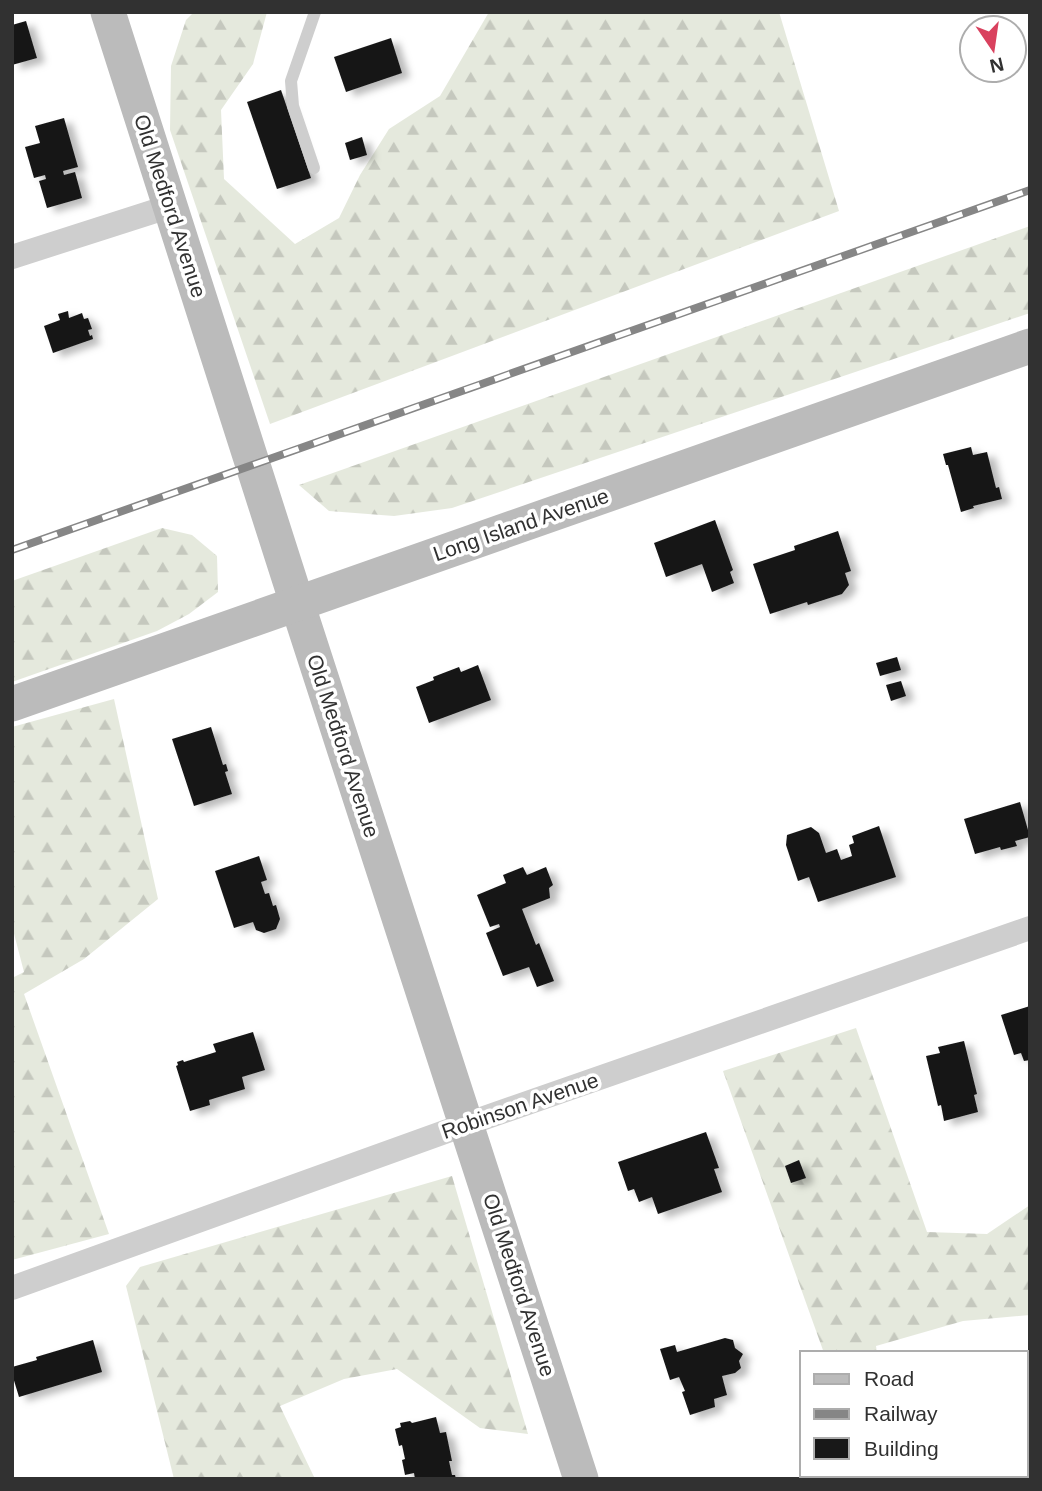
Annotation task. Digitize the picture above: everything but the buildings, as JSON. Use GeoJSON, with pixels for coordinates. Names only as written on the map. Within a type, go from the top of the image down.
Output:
{"type":"FeatureCollection","features":[{"type":"Feature","properties":{"kind":"street","name":"Old Medford Avenue"},"geometry":{"type":"LineString","coordinates":[[108,12],[581,1479]]}},
{"type":"Feature","properties":{"kind":"street"},"geometry":{"type":"LineString","coordinates":[[12,257],[171,206]]}},
{"type":"Feature","properties":{"kind":"street","name":"Long Island Avenue"},"geometry":{"type":"LineString","coordinates":[[12,704],[1030,346]]}},
{"type":"Feature","properties":{"kind":"street","name":"Robinson Avenue"},"geometry":{"type":"LineString","coordinates":[[12,1288],[467,1124],[1030,928]]}},
{"type":"Feature","properties":{"kind":"lane"},"geometry":{"type":"LineString","coordinates":[[314,168],[293,106],[291,80],[315,12]]}},
{"type":"Feature","properties":{"kind":"green space"},"geometry":{"type":"Polygon","coordinates":[[[194,12],[267,12],[253,64],[221,110],[224,179],[295,244],[339,218],[360,175],[389,129],[440,96],[489,12],[779,12],[839,211],[270,424],[170,130],[171,66],[186,20],[194,12]]]}},
{"type":"Feature","properties":{"kind":"green space"},"geometry":{"type":"Polygon","coordinates":[[[1030,226],[1030,313],[452,508],[394,516],[329,511],[299,485],[1030,226]]]}},
{"type":"Feature","properties":{"kind":"green space"},"geometry":{"type":"Polygon","coordinates":[[[162,528],[192,535],[217,556],[218,592],[189,614],[157,631],[12,682],[12,581],[162,528]]]}},
{"type":"Feature","properties":{"kind":"green space"},"geometry":{"type":"Polygon","coordinates":[[[114,699],[158,899],[84,959],[24,994],[109,1234],[12,1260],[12,978],[24,972],[12,926],[12,727],[114,699]]]}},
{"type":"Feature","properties":{"kind":"green space"},"geometry":{"type":"Polygon","coordinates":[[[856,1028],[927,1232],[987,1234],[1030,1205],[1030,1315],[963,1321],[876,1346],[877,1351],[823,1351],[723,1071],[856,1028]]]}},
{"type":"Feature","properties":{"kind":"green space"},"geometry":{"type":"Polygon","coordinates":[[[452,1176],[528,1434],[480,1428],[397,1369],[344,1379],[280,1406],[315,1479],[174,1479],[126,1286],[140,1267],[452,1176]]]}},
{"type":"Feature","properties":{"kind":"railway"},"geometry":{"type":"LineString","coordinates":[[12,550],[1030,190]]}}]}
